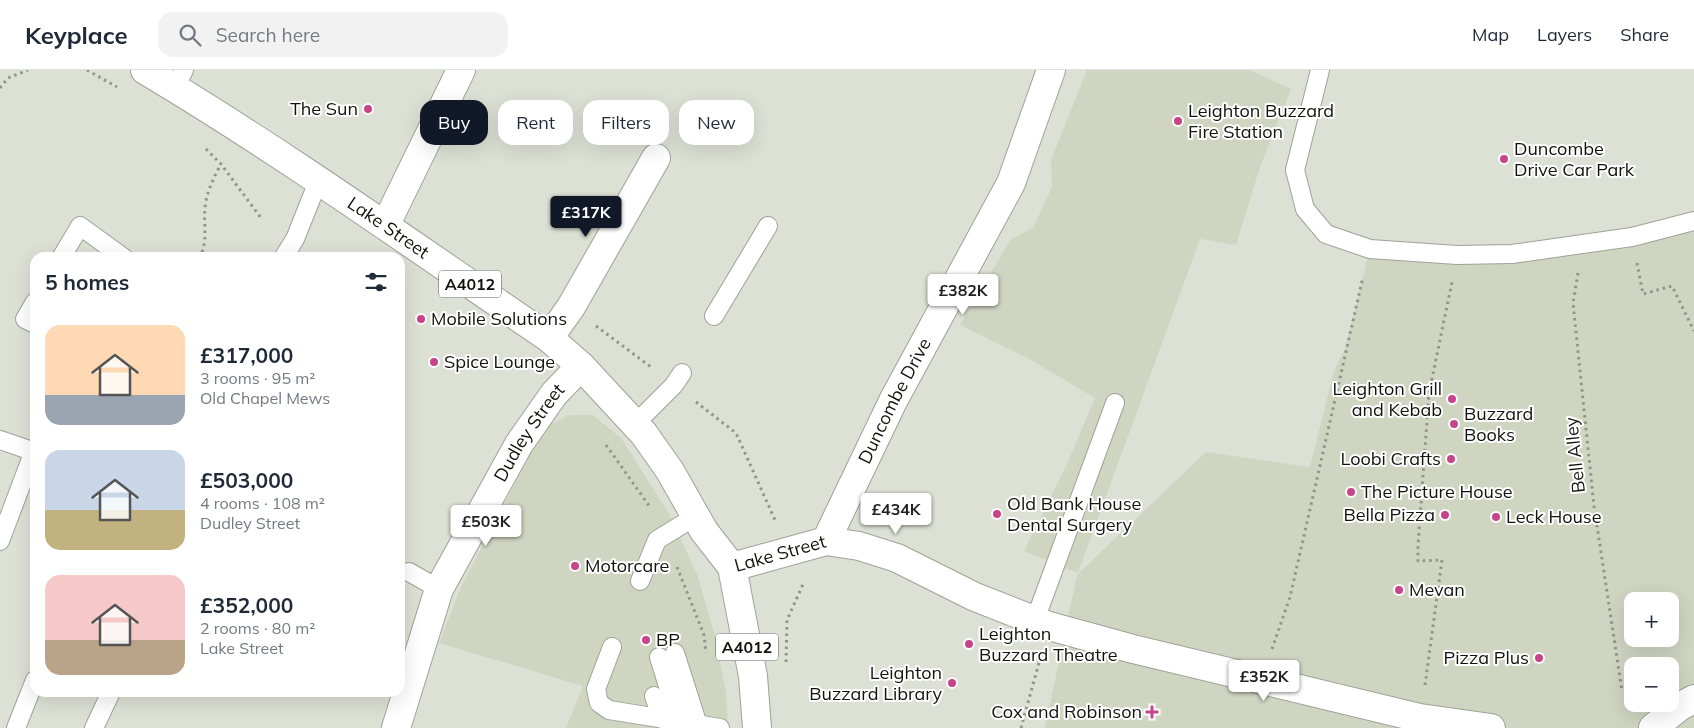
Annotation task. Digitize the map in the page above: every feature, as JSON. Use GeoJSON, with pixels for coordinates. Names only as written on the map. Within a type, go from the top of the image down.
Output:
{"type":"FeatureCollection","features":[{"type":"Feature","properties":{"kind":"street","name":"Lake Street"},"geometry":{"type":"LineString","coordinates":[[144,70],[179,79],[318,179],[549,338],[581,366],[636,424],[670,471],[704,531],[732,567],[826,541],[858,546],[897,558],[975,597],[1042,623],[1133,649],[1420,718],[1491,728]]}},
{"type":"Feature","properties":{"kind":"street"},"geometry":{"type":"LineString","coordinates":[[386,224],[461,70]]}},
{"type":"Feature","properties":{"kind":"street","name":"Duncombe Drive"},"geometry":{"type":"LineString","coordinates":[[826,541],[893,401],[1011,183],[1051,70]]}},
{"type":"Feature","properties":{"kind":"street"},"geometry":{"type":"LineString","coordinates":[[549,338],[571,307],[656,158]]}},
{"type":"Feature","properties":{"kind":"street","name":"Dudley Street"},"geometry":{"type":"LineString","coordinates":[[396,728],[439,589],[519,444],[554,394],[581,366]]}},
{"type":"Feature","properties":{"kind":"street","name":"A4012"},"geometry":{"type":"LineString","coordinates":[[732,567],[753,676],[757,728]]}},
{"type":"Feature","properties":{"kind":"street"},"geometry":{"type":"LineString","coordinates":[[1652,728],[1679,707],[1694,699]]}},
{"type":"Feature","properties":{"kind":"lane"},"geometry":{"type":"LineString","coordinates":[[1320,70],[1296,170],[1305,209],[1326,234],[1370,249],[1457,254],[1512,254],[1632,237],[1694,221]]}},
{"type":"Feature","properties":{"kind":"lane"},"geometry":{"type":"LineString","coordinates":[[287,252],[295,239],[318,179]]}},
{"type":"Feature","properties":{"kind":"lane"},"geometry":{"type":"LineString","coordinates":[[65,252],[80,226],[116,252]]}},
{"type":"Feature","properties":{"kind":"lane"},"geometry":{"type":"LineString","coordinates":[[714,316],[768,226]]}},
{"type":"Feature","properties":{"kind":"lane"},"geometry":{"type":"LineString","coordinates":[[30,310],[25,319],[30,322]]}},
{"type":"Feature","properties":{"kind":"lane"},"geometry":{"type":"LineString","coordinates":[[636,424],[682,373]]}},
{"type":"Feature","properties":{"kind":"lane"},"geometry":{"type":"LineString","coordinates":[[1042,623],[1115,403]]}},
{"type":"Feature","properties":{"kind":"lane"},"geometry":{"type":"LineString","coordinates":[[0,440],[30,451]]}},
{"type":"Feature","properties":{"kind":"lane"},"geometry":{"type":"LineString","coordinates":[[0,540],[30,462]]}},
{"type":"Feature","properties":{"kind":"lane"},"geometry":{"type":"LineString","coordinates":[[646,574],[657,540],[696,516]]}},
{"type":"Feature","properties":{"kind":"lane"},"geometry":{"type":"LineString","coordinates":[[409,572],[439,589]]}},
{"type":"Feature","properties":{"kind":"lane"},"geometry":{"type":"LineString","coordinates":[[612,647],[596,689],[599,704],[609,710],[639,708],[670,721],[720,728]]}},
{"type":"Feature","properties":{"kind":"lane"},"geometry":{"type":"LineString","coordinates":[[670,721],[667,655],[698,725]]}},
{"type":"Feature","properties":{"kind":"lane"},"geometry":{"type":"LineString","coordinates":[[16,728],[30,693]]}},
{"type":"Feature","properties":{"kind":"lane"},"geometry":{"type":"LineString","coordinates":[[654,696],[670,721]]}},
{"type":"Feature","properties":{"kind":"lane"},"geometry":{"type":"LineString","coordinates":[[94,728],[109,697]]}},
{"type":"Feature","properties":{"kind":"path"},"geometry":{"type":"LineString","coordinates":[[0,88],[8,78],[28,70]]}},
{"type":"Feature","properties":{"kind":"path"},"geometry":{"type":"LineString","coordinates":[[87,70],[119,89]]}},
{"type":"Feature","properties":{"kind":"path"},"geometry":{"type":"LineString","coordinates":[[203,146],[221,164],[261,218]]}},
{"type":"Feature","properties":{"kind":"path"},"geometry":{"type":"LineString","coordinates":[[202,252],[206,228],[204,208],[213,177],[221,164]]}},
{"type":"Feature","properties":{"kind":"path"},"geometry":{"type":"LineString","coordinates":[[1632,237],[1643,294],[1672,286],[1694,331]]}},
{"type":"Feature","properties":{"kind":"path","name":"Bell Alley"},"geometry":{"type":"LineString","coordinates":[[1583,245],[1573,303],[1594,506],[1622,692]]}},
{"type":"Feature","properties":{"kind":"path"},"geometry":{"type":"LineString","coordinates":[[1262,680],[1290,598],[1345,348],[1370,249]]}},
{"type":"Feature","properties":{"kind":"path"},"geometry":{"type":"LineString","coordinates":[[1420,718],[1442,560],[1418,561],[1429,393],[1457,254]]}},
{"type":"Feature","properties":{"kind":"path"},"geometry":{"type":"LineString","coordinates":[[604,442],[655,514],[704,635],[708,662]]}},
{"type":"Feature","properties":{"kind":"path"},"geometry":{"type":"LineString","coordinates":[[786,666],[788,620],[804,583]]}},
{"type":"Feature","properties":{"kind":"path"},"geometry":{"type":"LineString","coordinates":[[1021,728],[1042,623]]}},
{"type":"Feature","properties":{"kind":"shaded area"},"geometry":{"type":"Polygon","coordinates":[[[1087,70],[1250,70],[1291,89],[1260,167],[1236,245],[1200,239],[1078,573],[1024,551],[1067,464],[1095,398],[1029,359],[960,325],[1011,239],[1033,228],[1052,187],[1051,160],[1087,70]]]}},
{"type":"Feature","properties":{"kind":"shaded area"},"geometry":{"type":"Polygon","coordinates":[[[1694,221],[1694,728],[1045,728],[1077,575],[1206,452],[1310,467],[1334,371],[1345,348],[1370,249],[1457,255],[1694,221]]]}},
{"type":"Feature","properties":{"kind":"shaded area"},"geometry":{"type":"Polygon","coordinates":[[[569,415],[593,415],[621,438],[668,512],[697,574],[715,636],[726,692],[728,728],[566,728],[583,686],[439,643],[460,589],[544,428],[569,415]]]}},
{"type":"Feature","properties":{"kind":"place","name":"The Sun"},"geometry":{"type":"Point","coordinates":[368,109]}},
{"type":"Feature","properties":{"kind":"place","name":"Leighton Buzzard Fire Station"},"geometry":{"type":"Point","coordinates":[1178,121]}},
{"type":"Feature","properties":{"kind":"place","name":"Duncombe Drive Car Park"},"geometry":{"type":"Point","coordinates":[1504,159]}},
{"type":"Feature","properties":{"kind":"place","name":"Mobile Solutions"},"geometry":{"type":"Point","coordinates":[421,319]}},
{"type":"Feature","properties":{"kind":"place","name":"Spice Lounge"},"geometry":{"type":"Point","coordinates":[434,362]}},
{"type":"Feature","properties":{"kind":"place","name":"Leighton Grill and Kebab"},"geometry":{"type":"Point","coordinates":[1452,399]}},
{"type":"Feature","properties":{"kind":"place","name":"Buzzard Books"},"geometry":{"type":"Point","coordinates":[1454,424]}},
{"type":"Feature","properties":{"kind":"place","name":"Loobi Crafts"},"geometry":{"type":"Point","coordinates":[1451,459]}},
{"type":"Feature","properties":{"kind":"place","name":"The Picture House"},"geometry":{"type":"Point","coordinates":[1351,492]}},
{"type":"Feature","properties":{"kind":"place","name":"Old Bank House Dental Surgery"},"geometry":{"type":"Point","coordinates":[997,514]}},
{"type":"Feature","properties":{"kind":"place","name":"Bella Pizza"},"geometry":{"type":"Point","coordinates":[1445,515]}},
{"type":"Feature","properties":{"kind":"place","name":"Leck House"},"geometry":{"type":"Point","coordinates":[1496,517]}},
{"type":"Feature","properties":{"kind":"place","name":"Motorcare"},"geometry":{"type":"Point","coordinates":[575,566]}},
{"type":"Feature","properties":{"kind":"place","name":"Mevan"},"geometry":{"type":"Point","coordinates":[1399,590]}},
{"type":"Feature","properties":{"kind":"place","name":"BP"},"geometry":{"type":"Point","coordinates":[646,640]}},
{"type":"Feature","properties":{"kind":"place","name":"Leighton Buzzard Theatre"},"geometry":{"type":"Point","coordinates":[969,644]}},
{"type":"Feature","properties":{"kind":"place","name":"Pizza Plus"},"geometry":{"type":"Point","coordinates":[1539,658]}},
{"type":"Feature","properties":{"kind":"place","name":"Leighton Buzzard Library"},"geometry":{"type":"Point","coordinates":[952,683]}},
{"type":"Feature","properties":{"kind":"place","name":"Cox and Robinson"},"geometry":{"type":"Point","coordinates":[1152,712]}}]}
